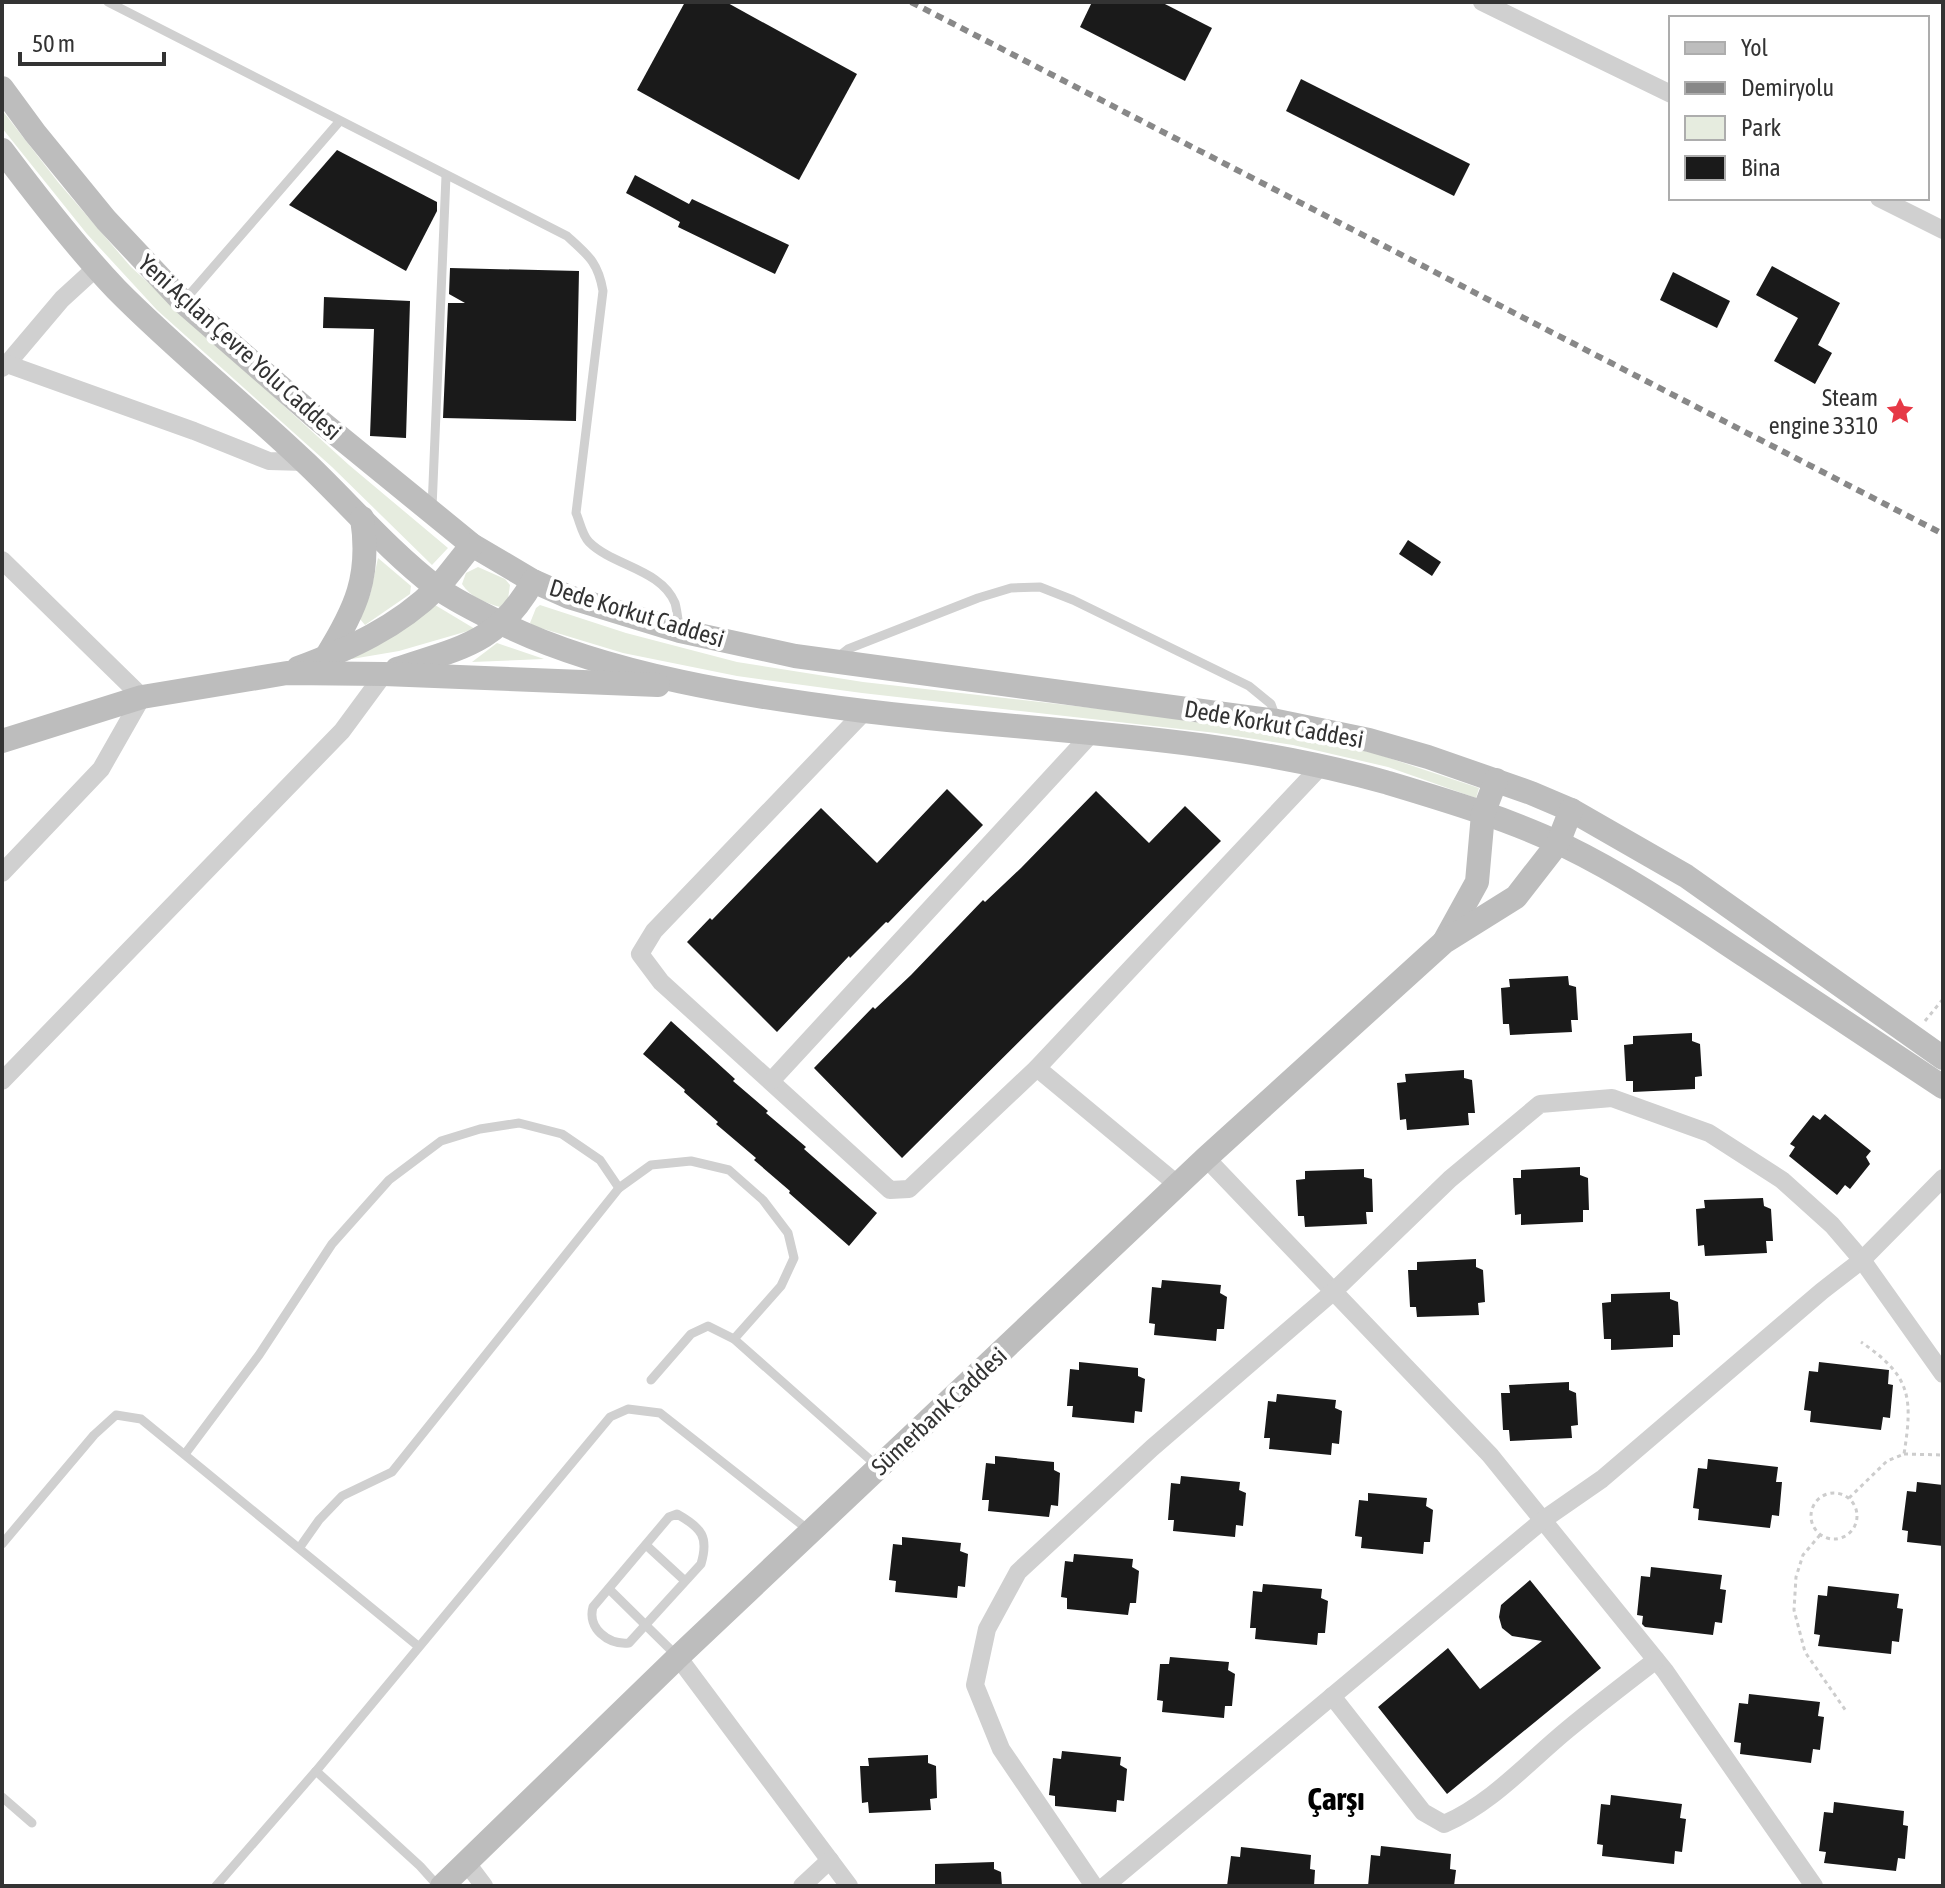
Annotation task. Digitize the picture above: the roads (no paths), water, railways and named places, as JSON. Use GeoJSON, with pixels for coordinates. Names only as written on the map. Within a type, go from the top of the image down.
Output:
{"type":"FeatureCollection","features":[{"type":"Feature","properties":{"kind":"main road","name":"Yeni Açılan Çevre Yolu Caddesi"},"geometry":{"type":"LineString","coordinates":[[2,88],[106,220],[183,302],[315,417],[472,545]]}},
{"type":"Feature","properties":{"kind":"main road","name":"Yeni Açılan Çevre Yolu Caddesi"},"geometry":{"type":"LineString","coordinates":[[2,150],[97,267],[148,320],[437,587]]}},
{"type":"Feature","properties":{"kind":"main road"},"geometry":{"type":"LineString","coordinates":[[326,657],[354,611],[362,586],[366,546],[362,518]]}},
{"type":"Feature","properties":{"kind":"main road","name":"Dede Korkut Caddesi"},"geometry":{"type":"LineString","coordinates":[[287,673],[368,638],[401,618],[437,587],[472,545],[533,581],[569,597],[680,631],[832,662],[1277,721],[1383,744],[1496,780],[1571,810],[1686,876],[1943,1058]]}},
{"type":"Feature","properties":{"kind":"main road","name":"Dede Korkut Caddesi"},"geometry":{"type":"LineString","coordinates":[[384,674],[474,643],[502,624],[520,606],[533,581]]}},
{"type":"Feature","properties":{"kind":"main road","name":"Dede Korkut Caddesi"},"geometry":{"type":"LineString","coordinates":[[437,587],[541,642],[715,688],[865,711],[1093,732],[1321,766],[1384,782],[1483,814],[1558,843],[1608,868],[1666,903],[1943,1087]]}},
{"type":"Feature","properties":{"kind":"main road","name":"Dede Korkut Caddesi"},"geometry":{"type":"LineString","coordinates":[[2,741],[142,697],[287,673],[715,688]]}},
{"type":"Feature","properties":{"kind":"main road"},"geometry":{"type":"LineString","coordinates":[[1444,942],[1477,882],[1483,814],[1496,780]]}},
{"type":"Feature","properties":{"kind":"main road"},"geometry":{"type":"LineString","coordinates":[[1444,942],[1516,897],[1558,843],[1571,810]]}},
{"type":"Feature","properties":{"kind":"main road","name":"Sümerbank Caddesi"},"geometry":{"type":"LineString","coordinates":[[440,1886],[1206,1158],[1444,942]]}},
{"type":"Feature","properties":{"kind":"street"},"geometry":{"type":"LineString","coordinates":[[1482,2],[1669,93]]}},
{"type":"Feature","properties":{"kind":"street"},"geometry":{"type":"LineString","coordinates":[[1883,200],[1943,230]]}},
{"type":"Feature","properties":{"kind":"street"},"geometry":{"type":"LineString","coordinates":[[97,267],[62,299],[4,366],[194,431],[269,461],[305,462]]}},
{"type":"Feature","properties":{"kind":"street"},"geometry":{"type":"LineString","coordinates":[[2,560],[142,697],[101,769],[2,873]]}},
{"type":"Feature","properties":{"kind":"street"},"geometry":{"type":"LineString","coordinates":[[2,1081],[342,731],[384,674]]}},
{"type":"Feature","properties":{"kind":"street"},"geometry":{"type":"LineString","coordinates":[[865,711],[654,931],[640,954],[661,982],[890,1190],[909,1189],[1037,1068],[1321,766]]}},
{"type":"Feature","properties":{"kind":"street"},"geometry":{"type":"LineString","coordinates":[[772,1080],[1093,732]]}},
{"type":"Feature","properties":{"kind":"street"},"geometry":{"type":"LineString","coordinates":[[1037,1068],[1178,1185]]}},
{"type":"Feature","properties":{"kind":"street"},"geometry":{"type":"LineString","coordinates":[[1094,1886],[1001,1749],[975,1685],[987,1629],[1018,1572],[1152,1448],[1334,1291],[1450,1179],[1540,1104],[1612,1098],[1709,1133],[1782,1180],[1832,1225],[1862,1260],[1943,1374]]}},
{"type":"Feature","properties":{"kind":"street"},"geometry":{"type":"LineString","coordinates":[[1206,1158],[1490,1455],[1656,1660],[1814,1886]]}},
{"type":"Feature","properties":{"kind":"street"},"geometry":{"type":"LineString","coordinates":[[1105,1886],[1543,1520],[1602,1479],[1862,1260],[1943,1178]]}},
{"type":"Feature","properties":{"kind":"street"},"geometry":{"type":"LineString","coordinates":[[678,1657],[849,1886]]}},
{"type":"Feature","properties":{"kind":"street"},"geometry":{"type":"LineString","coordinates":[[1332,1696],[1423,1812],[1444,1824],[1463,1816],[1488,1799],[1567,1729],[1656,1660]]}},
{"type":"Feature","properties":{"kind":"street"},"geometry":{"type":"LineString","coordinates":[[802,1886],[830,1860]]}},
{"type":"Feature","properties":{"kind":"street"},"geometry":{"type":"LineString","coordinates":[[466,1862],[484,1886]]}},
{"type":"Feature","properties":{"kind":"lane"},"geometry":{"type":"LineString","coordinates":[[108,2],[567,236],[591,257],[599,269],[603,291],[576,513],[586,540],[607,556],[662,585],[674,602],[680,631]]}},
{"type":"Feature","properties":{"kind":"lane"},"geometry":{"type":"LineString","coordinates":[[183,302],[339,122]]}},
{"type":"Feature","properties":{"kind":"lane"},"geometry":{"type":"LineString","coordinates":[[432,512],[446,176]]}},
{"type":"Feature","properties":{"kind":"lane"},"geometry":{"type":"LineString","coordinates":[[832,662],[848,649],[978,598],[1011,588],[1040,587],[1249,686],[1271,704],[1277,721]]}},
{"type":"Feature","properties":{"kind":"lane"},"geometry":{"type":"LineString","coordinates":[[185,1454],[259,1355],[332,1244],[389,1180],[441,1141],[480,1129],[519,1123],[562,1134],[600,1160],[619,1188]]}},
{"type":"Feature","properties":{"kind":"lane"},"geometry":{"type":"LineString","coordinates":[[300,1547],[319,1520],[342,1496],[392,1472],[619,1188],[651,1165],[691,1161],[729,1170],[763,1200],[788,1233],[794,1258],[781,1286],[734,1339]]}},
{"type":"Feature","properties":{"kind":"lane"},"geometry":{"type":"LineString","coordinates":[[651,1380],[691,1334],[708,1326],[734,1339],[879,1468]]}},
{"type":"Feature","properties":{"kind":"lane"},"geometry":{"type":"LineString","coordinates":[[216,1886],[316,1771],[610,1417],[628,1409],[660,1413],[811,1532]]}},
{"type":"Feature","properties":{"kind":"lane"},"geometry":{"type":"LineString","coordinates":[[2,1544],[94,1435],[116,1415],[141,1419],[418,1646]]}},
{"type":"Feature","properties":{"kind":"lane"},"geometry":{"type":"LineString","coordinates":[[677,1514],[704,1536],[706,1547],[701,1564],[647,1625],[629,1643],[619,1644],[606,1638],[593,1625],[590,1617],[593,1607],[646,1545],[669,1517],[677,1514]]}},
{"type":"Feature","properties":{"kind":"lane"},"geometry":{"type":"LineString","coordinates":[[646,1545],[684,1580]]}},
{"type":"Feature","properties":{"kind":"lane"},"geometry":{"type":"LineString","coordinates":[[609,1589],[678,1657]]}},
{"type":"Feature","properties":{"kind":"lane"},"geometry":{"type":"LineString","coordinates":[[316,1771],[440,1886]]}},
{"type":"Feature","properties":{"kind":"lane"},"geometry":{"type":"LineString","coordinates":[[2,1797],[32,1823]]}},
{"type":"Feature","properties":{"kind":"railway"},"geometry":{"type":"LineString","coordinates":[[911,2],[1943,534]]}},
{"type":"Feature","properties":{"kind":"place","name":"Steam engine 3310"},"geometry":{"type":"Point","coordinates":[1900,411]}},
{"type":"Feature","properties":{"kind":"district","name":"Çarşı"},"geometry":{"type":"Point","coordinates":[1336,1798]}}]}
